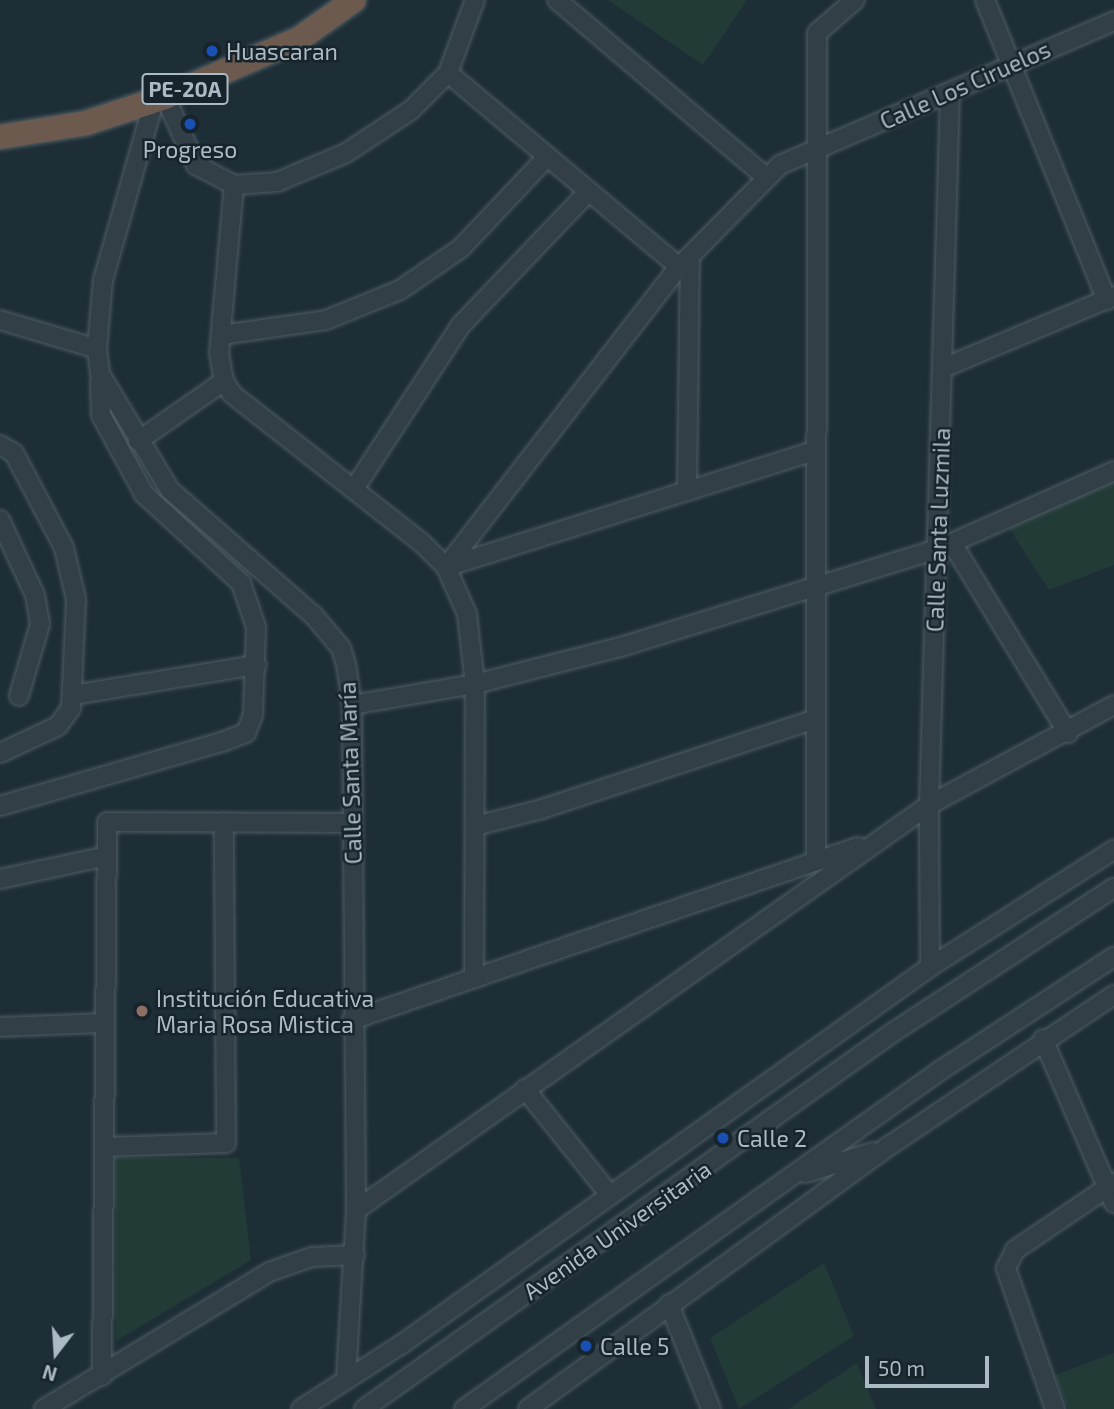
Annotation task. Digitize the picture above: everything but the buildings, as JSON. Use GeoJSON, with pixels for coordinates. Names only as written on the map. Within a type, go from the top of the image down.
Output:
{"type":"FeatureCollection","features":[{"type":"Feature","properties":{"kind":"highway","name":"PE-20A"},"geometry":{"type":"LineString","coordinates":[[0,137],[86,123],[159,99],[299,38],[336,8],[354,0]]}},
{"type":"Feature","properties":{"kind":"street"},"geometry":{"type":"LineString","coordinates":[[159,99],[197,165],[234,185],[277,182],[346,153],[394,125],[449,73],[475,0]]}},
{"type":"Feature","properties":{"kind":"street"},"geometry":{"type":"LineString","coordinates":[[557,0],[765,177]]}},
{"type":"Feature","properties":{"kind":"street"},"geometry":{"type":"LineString","coordinates":[[816,858],[817,33],[855,0]]}},
{"type":"Feature","properties":{"kind":"street"},"geometry":{"type":"LineString","coordinates":[[943,368],[1110,298],[985,0]]}},
{"type":"Feature","properties":{"kind":"street","name":"Calle Los Ciruelos"},"geometry":{"type":"LineString","coordinates":[[446,567],[685,262],[765,177],[780,165],[950,94],[1010,64],[1114,21]]}},
{"type":"Feature","properties":{"kind":"street"},"geometry":{"type":"LineString","coordinates":[[449,73],[587,193],[685,262],[687,491]]}},
{"type":"Feature","properties":{"kind":"street","name":"Calle Santa Luzmila"},"geometry":{"type":"LineString","coordinates":[[930,967],[929,805],[945,546],[943,368],[950,94]]}},
{"type":"Feature","properties":{"kind":"street","name":"Calle Santa María"},"geometry":{"type":"LineString","coordinates":[[159,99],[103,281],[97,349],[100,374],[138,441],[183,503],[328,632],[346,664],[352,705],[352,1020],[356,1210],[346,1380]]}},
{"type":"Feature","properties":{"kind":"street"},"geometry":{"type":"LineString","coordinates":[[221,335],[326,320],[400,290],[461,248],[546,158]]}},
{"type":"Feature","properties":{"kind":"street"},"geometry":{"type":"LineString","coordinates":[[234,185],[221,335],[224,381],[232,394],[354,489],[446,567],[467,614],[475,684],[474,976]]}},
{"type":"Feature","properties":{"kind":"street"},"geometry":{"type":"LineString","coordinates":[[354,489],[461,326],[587,193]]}},
{"type":"Feature","properties":{"kind":"street"},"geometry":{"type":"LineString","coordinates":[[0,320],[97,349]]}},
{"type":"Feature","properties":{"kind":"street"},"geometry":{"type":"LineString","coordinates":[[0,806],[246,733],[253,715],[257,664],[256,627],[241,583],[144,494],[101,415],[100,374]]}},
{"type":"Feature","properties":{"kind":"street"},"geometry":{"type":"LineString","coordinates":[[138,441],[224,381]]}},
{"type":"Feature","properties":{"kind":"street"},"geometry":{"type":"LineString","coordinates":[[0,445],[13,453],[64,548],[76,599],[71,708],[58,726],[0,753]]}},
{"type":"Feature","properties":{"kind":"street"},"geometry":{"type":"LineString","coordinates":[[446,567],[816,450]]}},
{"type":"Feature","properties":{"kind":"street"},"geometry":{"type":"LineString","coordinates":[[352,705],[475,684],[624,646],[945,546],[1114,471]]}},
{"type":"Feature","properties":{"kind":"street"},"geometry":{"type":"LineString","coordinates":[[0,520],[35,595],[40,624],[19,696]]}},
{"type":"Feature","properties":{"kind":"street"},"geometry":{"type":"LineString","coordinates":[[945,546],[1068,733]]}},
{"type":"Feature","properties":{"kind":"street"},"geometry":{"type":"LineString","coordinates":[[73,695],[257,664]]}},
{"type":"Feature","properties":{"kind":"street"},"geometry":{"type":"LineString","coordinates":[[356,1210],[929,805],[1068,733],[1114,705]]}},
{"type":"Feature","properties":{"kind":"street"},"geometry":{"type":"LineString","coordinates":[[475,826],[542,809],[815,719]]}},
{"type":"Feature","properties":{"kind":"street"},"geometry":{"type":"LineString","coordinates":[[102,1376],[107,822],[353,823]]}},
{"type":"Feature","properties":{"kind":"street"},"geometry":{"type":"LineString","coordinates":[[104,1147],[226,1143],[224,822]]}},
{"type":"Feature","properties":{"kind":"street"},"geometry":{"type":"LineString","coordinates":[[352,1020],[816,858],[872,844]]}},
{"type":"Feature","properties":{"kind":"street"},"geometry":{"type":"LineString","coordinates":[[301,1409],[610,1195],[930,967],[1114,850]]}},
{"type":"Feature","properties":{"kind":"street"},"geometry":{"type":"LineString","coordinates":[[0,879],[107,856]]}},
{"type":"Feature","properties":{"kind":"street"},"geometry":{"type":"LineString","coordinates":[[1071,877],[1114,863]]}},
{"type":"Feature","properties":{"kind":"street","name":"Avenida Universitaria"},"geometry":{"type":"LineString","coordinates":[[364,1409],[892,1033],[1114,888]]}},
{"type":"Feature","properties":{"kind":"street"},"geometry":{"type":"LineString","coordinates":[[464,1409],[941,1070],[1114,957]]}},
{"type":"Feature","properties":{"kind":"street"},"geometry":{"type":"LineString","coordinates":[[528,1409],[552,1403],[669,1304],[1043,1039],[1114,995]]}},
{"type":"Feature","properties":{"kind":"street"},"geometry":{"type":"LineString","coordinates":[[0,1027],[105,1023]]}},
{"type":"Feature","properties":{"kind":"street"},"geometry":{"type":"LineString","coordinates":[[1043,1039],[1112,1191],[1015,1250],[1006,1268],[1055,1409]]}},
{"type":"Feature","properties":{"kind":"street"},"geometry":{"type":"LineString","coordinates":[[525,1088],[610,1195]]}},
{"type":"Feature","properties":{"kind":"street"},"geometry":{"type":"LineString","coordinates":[[789,1178],[889,1146]]}},
{"type":"Feature","properties":{"kind":"street"},"geometry":{"type":"LineString","coordinates":[[44,1409],[269,1272],[312,1258],[355,1255]]}},
{"type":"Feature","properties":{"kind":"street"},"geometry":{"type":"LineString","coordinates":[[669,1304],[711,1409]]}},
{"type":"Feature","properties":{"kind":"green space"},"geometry":{"type":"Polygon","coordinates":[[[608,0],[747,0],[703,65],[608,0]]]}},
{"type":"Feature","properties":{"kind":"green space"},"geometry":{"type":"Polygon","coordinates":[[[1114,480],[1114,565],[1049,590],[1007,525],[1114,480]]]}},
{"type":"Feature","properties":{"kind":"green space"},"geometry":{"type":"Polygon","coordinates":[[[115,1158],[239,1158],[251,1260],[116,1341],[115,1158]]]}},
{"type":"Feature","properties":{"kind":"green space"},"geometry":{"type":"Polygon","coordinates":[[[824,1263],[854,1336],[739,1409],[710,1338],[824,1263]]]}},
{"type":"Feature","properties":{"kind":"green space"},"geometry":{"type":"Polygon","coordinates":[[[1114,1353],[1114,1409],[1068,1409],[1055,1375],[1114,1353]]]}},
{"type":"Feature","properties":{"kind":"green space"},"geometry":{"type":"Polygon","coordinates":[[[857,1363],[876,1409],[788,1409],[857,1363]]]}},
{"type":"Feature","properties":{"kind":"place","name":"Huascaran"},"geometry":{"type":"Point","coordinates":[212,51]}},
{"type":"Feature","properties":{"kind":"place","name":"Progreso"},"geometry":{"type":"Point","coordinates":[190,124]}},
{"type":"Feature","properties":{"kind":"place","name":"Institución Educativa Maria Rosa Mistica"},"geometry":{"type":"Point","coordinates":[142,1011]}},
{"type":"Feature","properties":{"kind":"place","name":"Calle 2"},"geometry":{"type":"Point","coordinates":[723,1138]}},
{"type":"Feature","properties":{"kind":"place","name":"Calle 5"},"geometry":{"type":"Point","coordinates":[586,1346]}}]}
